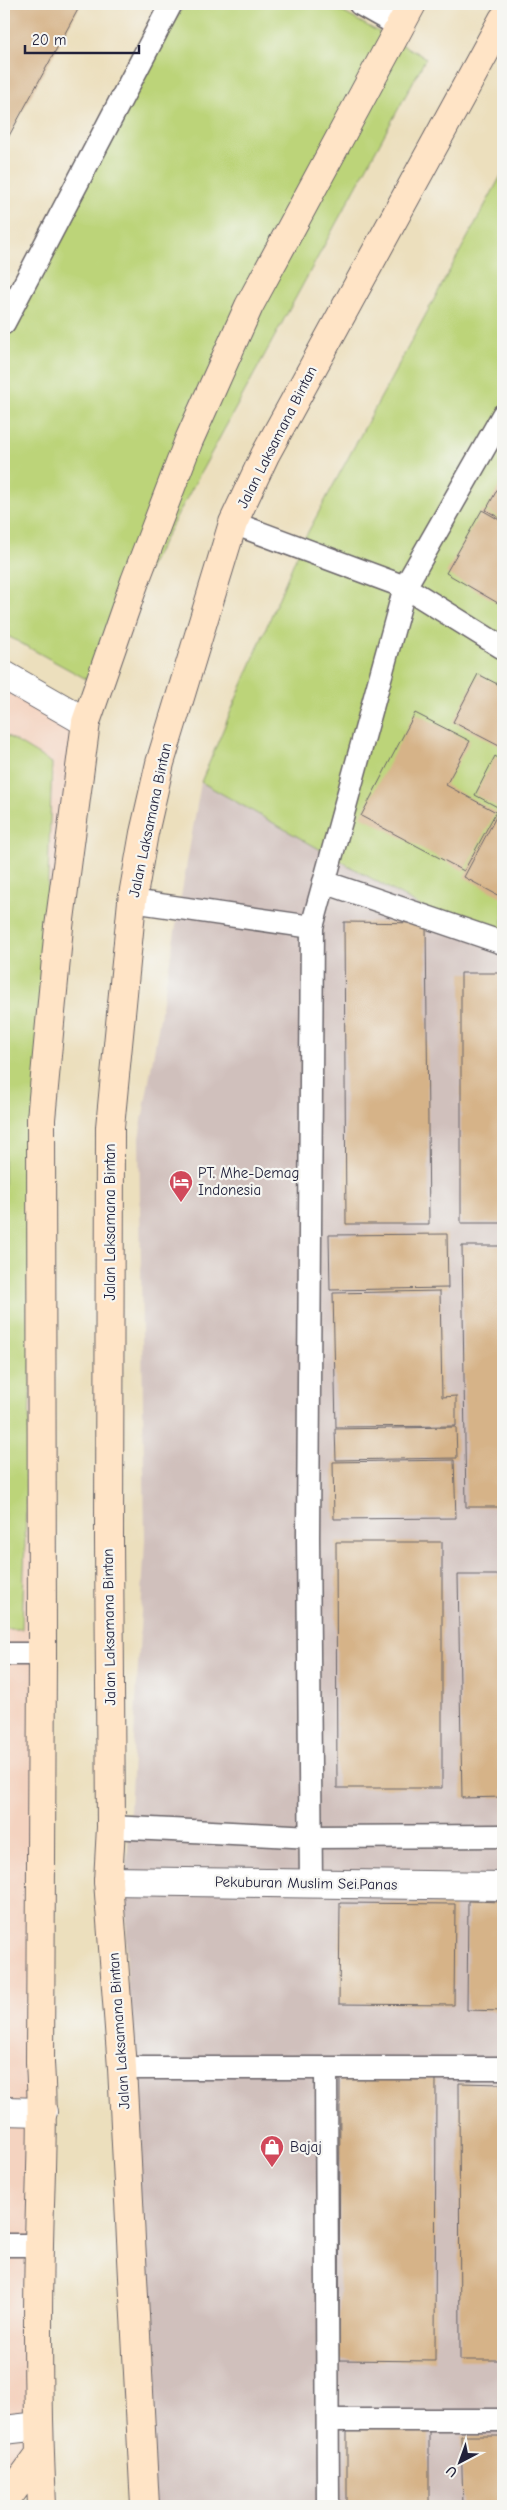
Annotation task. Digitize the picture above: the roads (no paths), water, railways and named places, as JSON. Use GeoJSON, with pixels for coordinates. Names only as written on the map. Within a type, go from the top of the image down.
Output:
{"type":"FeatureCollection","features":[{"type":"Feature","properties":{"kind":"main road"},"geometry":{"type":"LineString","coordinates":[[42,2506],[39,2426],[39,2245],[43,2112],[40,2063],[42,1119],[59,927],[86,722],[135,581],[189,440],[249,306],[406,15]]}},
{"type":"Feature","properties":{"kind":"main road","name":"Jalan Laksamana Bintan"},"geometry":{"type":"LineString","coordinates":[[146,2506],[122,2068],[108,1881],[111,1826],[109,1540],[110,1127],[132,901],[160,763],[234,523],[265,455],[503,18]]}},
{"type":"Feature","properties":{"kind":"main road"},"geometry":{"type":"LineString","coordinates":[[4,2503],[40,2455]]}},
{"type":"Feature","properties":{"kind":"street"},"geometry":{"type":"LineString","coordinates":[[4,675],[86,722]]}},
{"type":"Feature","properties":{"kind":"street","name":"Pekuburan Muslim Sei.Panas"},"geometry":{"type":"LineString","coordinates":[[108,1881],[503,1886]]}},
{"type":"Feature","properties":{"kind":"street"},"geometry":{"type":"LineString","coordinates":[[4,2112],[43,2112]]}},
{"type":"Feature","properties":{"kind":"street"},"geometry":{"type":"LineString","coordinates":[[4,2430],[39,2426]]}},
{"type":"Feature","properties":{"kind":"lane"},"geometry":{"type":"LineString","coordinates":[[5,316],[170,4]]}},
{"type":"Feature","properties":{"kind":"lane"},"geometry":{"type":"LineString","coordinates":[[360,4],[406,15]]}},
{"type":"Feature","properties":{"kind":"lane"},"geometry":{"type":"LineString","coordinates":[[311,1883],[308,1537],[312,927],[404,587],[503,415]]}},
{"type":"Feature","properties":{"kind":"lane"},"geometry":{"type":"LineString","coordinates":[[234,523],[404,587],[503,648]]}},
{"type":"Feature","properties":{"kind":"lane"},"geometry":{"type":"LineString","coordinates":[[324,882],[503,942]]}},
{"type":"Feature","properties":{"kind":"lane"},"geometry":{"type":"LineString","coordinates":[[132,901],[312,927]]}},
{"type":"Feature","properties":{"kind":"lane"},"geometry":{"type":"LineString","coordinates":[[4,1654],[42,1654]]}},
{"type":"Feature","properties":{"kind":"lane"},"geometry":{"type":"LineString","coordinates":[[111,1826],[312,1838],[503,1836]]}},
{"type":"Feature","properties":{"kind":"lane"},"geometry":{"type":"LineString","coordinates":[[122,2068],[503,2068]]}},
{"type":"Feature","properties":{"kind":"lane"},"geometry":{"type":"LineString","coordinates":[[326,2069],[328,2506]]}},
{"type":"Feature","properties":{"kind":"lane"},"geometry":{"type":"LineString","coordinates":[[4,2245],[39,2245]]}},
{"type":"Feature","properties":{"kind":"lane"},"geometry":{"type":"LineString","coordinates":[[328,2420],[503,2420]]}},
{"type":"Feature","properties":{"kind":"place","name":"PT. Mhe-Demag Indonesia"},"geometry":{"type":"Point","coordinates":[181,1203]}},
{"type":"Feature","properties":{"kind":"place","name":"Bajaj"},"geometry":{"type":"Point","coordinates":[272,2168]}}]}
